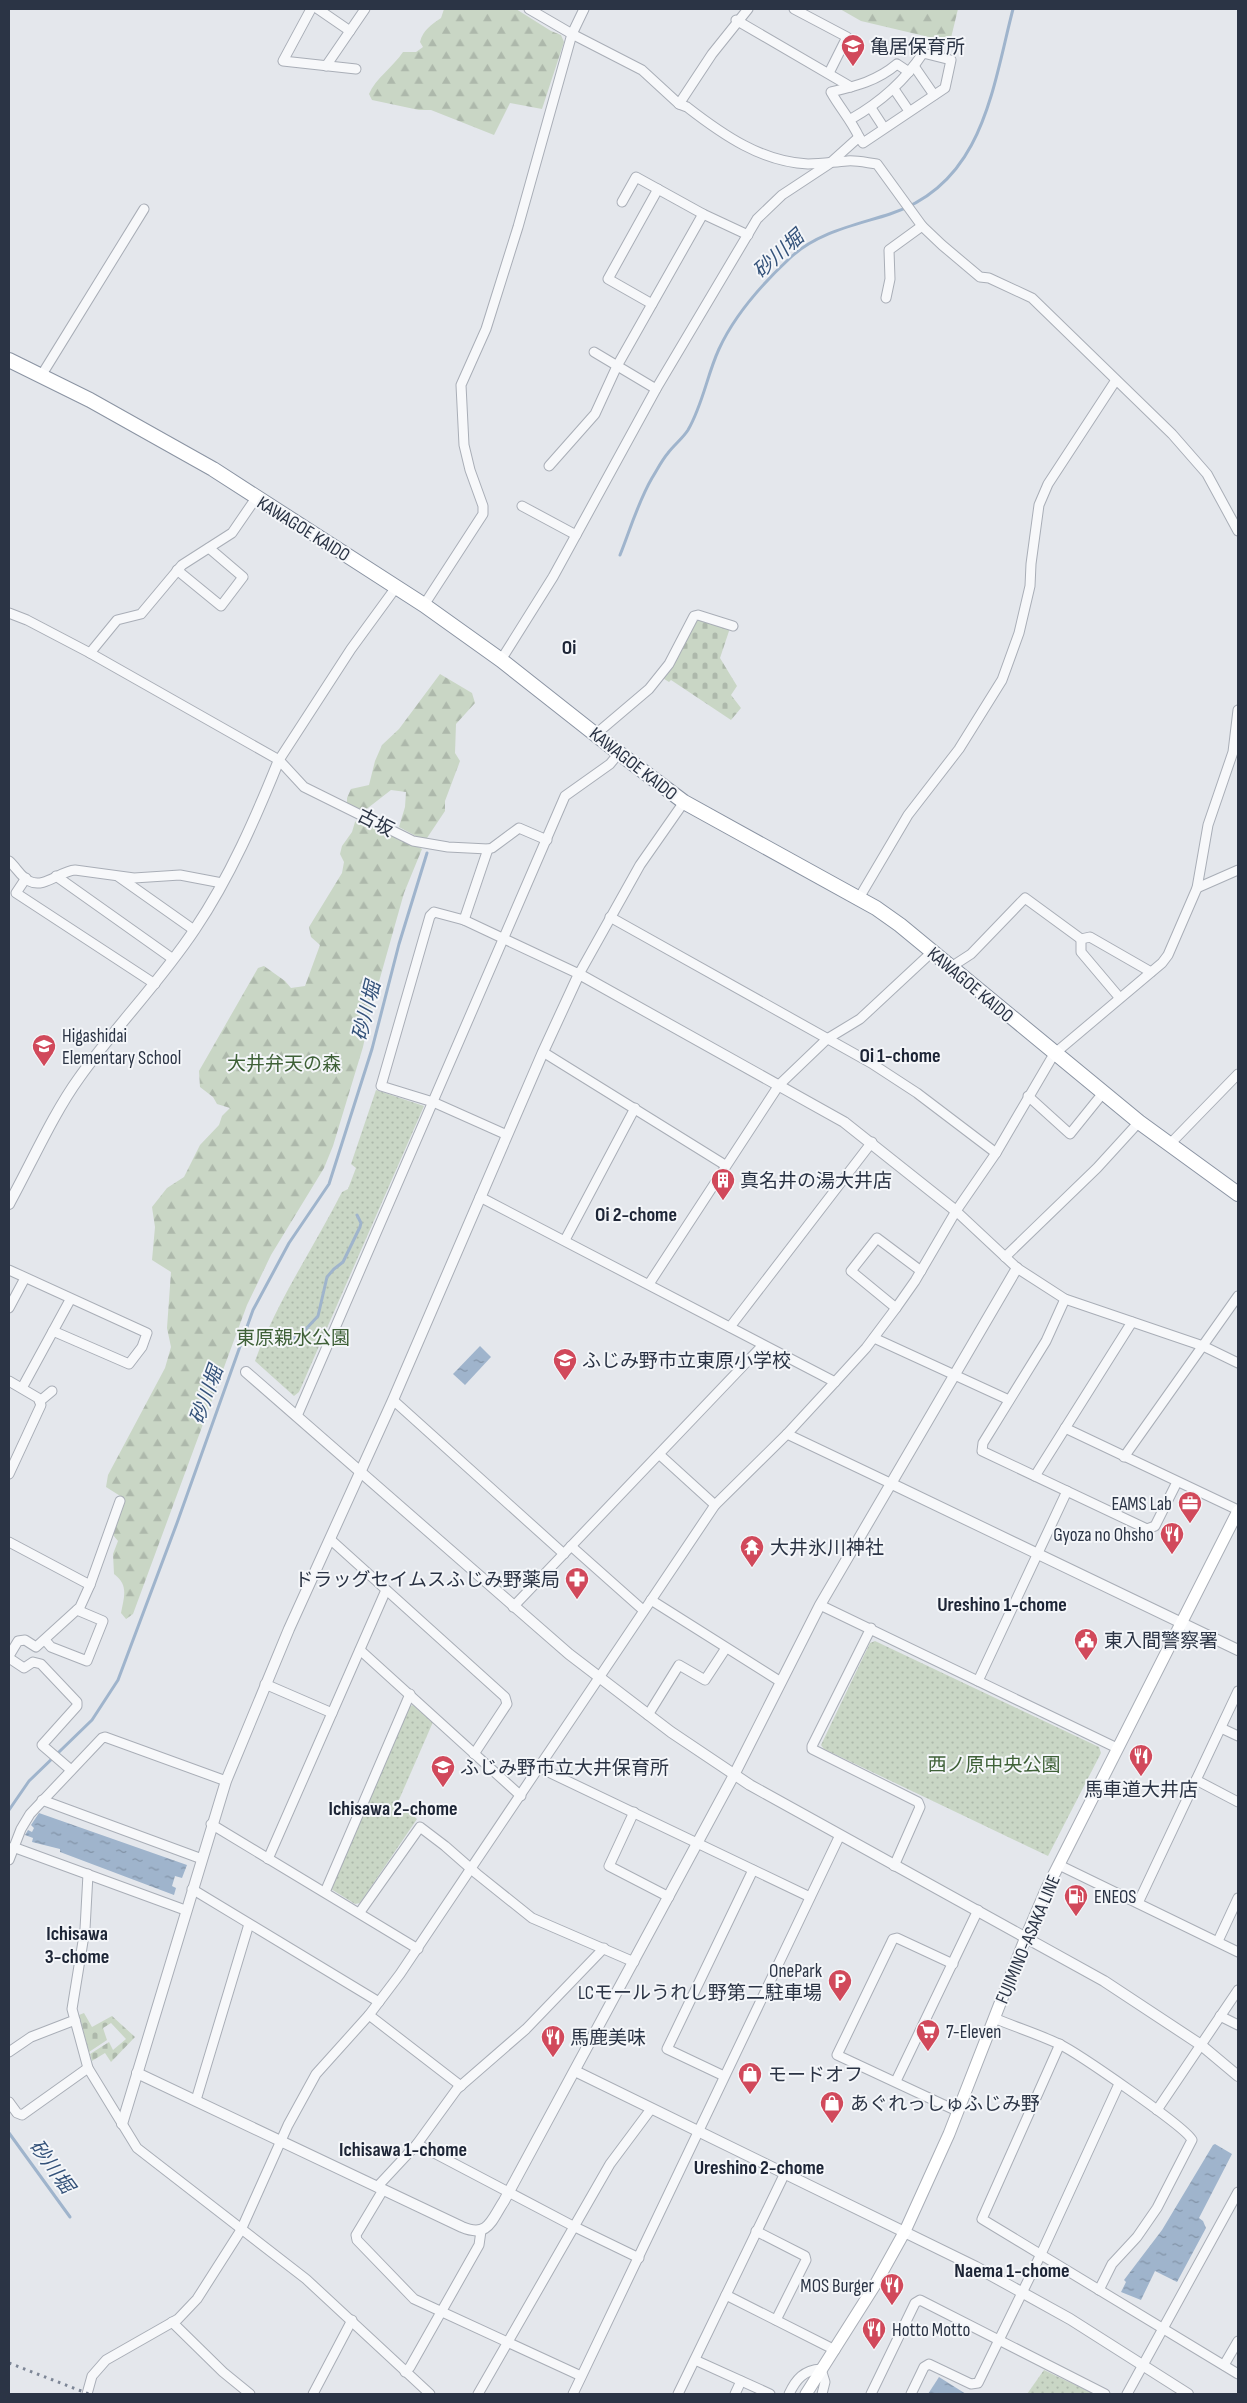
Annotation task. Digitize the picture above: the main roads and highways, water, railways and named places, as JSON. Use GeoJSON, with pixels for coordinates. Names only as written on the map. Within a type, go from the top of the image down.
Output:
{"type":"FeatureCollection","features":[{"type":"Feature","properties":{"kind":"highway","name":"KAWAGOE KAIDO"},"geometry":{"type":"LineString","coordinates":[[9,360],[144,429],[397,586],[501,660],[684,802],[859,898],[900,925],[1054,1054],[1139,1122],[1238,1194]]}},
{"type":"Feature","properties":{"kind":"main road","name":"FUJIMINO-ASAKA LINE"},"geometry":{"type":"LineString","coordinates":[[807,2392],[875,2285],[905,2231],[957,2111],[1026,1937],[1059,1865],[1238,1511]]}},
{"type":"Feature","properties":{"kind":"water"},"geometry":{"type":"Polygon","coordinates":[[[305,1328],[307,1330],[295,1345],[289,1345],[281,1335],[297,1333],[305,1328]]]}},
{"type":"Feature","properties":{"kind":"water"},"geometry":{"type":"Polygon","coordinates":[[[480,1346],[491,1357],[465,1385],[453,1374],[480,1346]]]}},
{"type":"Feature","properties":{"kind":"water"},"geometry":{"type":"Polygon","coordinates":[[[39,1813],[187,1865],[182,1878],[175,1876],[172,1886],[176,1888],[174,1895],[60,1852],[60,1849],[32,1842],[33,1838],[25,1835],[28,1830],[32,1832],[34,1828],[31,1825],[39,1813]]]}},
{"type":"Feature","properties":{"kind":"water"},"geometry":{"type":"Polygon","coordinates":[[[1215,2144],[1232,2154],[1199,2218],[1203,2221],[1206,2228],[1177,2282],[1155,2271],[1141,2300],[1121,2292],[1126,2282],[1124,2280],[1162,2230],[1215,2144]]]}},
{"type":"Feature","properties":{"kind":"water"},"geometry":{"type":"Polygon","coordinates":[[[939,2377],[966,2394],[928,2394],[939,2377]]]}},
{"type":"Feature","properties":{"kind":"waterway","name":"砂川堀"},"geometry":{"type":"LineString","coordinates":[[620,555],[647,487],[670,450],[686,433],[693,420],[719,349],[741,311],[760,288],[791,257],[813,241],[838,230],[890,214],[921,200],[946,181],[964,157],[978,131],[989,102],[1013,9]]}},
{"type":"Feature","properties":{"kind":"waterway","name":"砂川堀"},"geometry":{"type":"LineString","coordinates":[[9,1810],[29,1781],[92,1720],[118,1680],[177,1523],[253,1310],[289,1243],[329,1184],[372,1049],[399,944],[427,853]]}},
{"type":"Feature","properties":{"kind":"waterway"},"geometry":{"type":"LineString","coordinates":[[306,1329],[318,1316],[327,1277],[343,1262],[360,1227],[361,1223],[357,1215]]}},
{"type":"Feature","properties":{"kind":"waterway","name":"砂川堀"},"geometry":{"type":"LineString","coordinates":[[9,2133],[70,2217]]}},
{"type":"Feature","properties":{"kind":"railway"},"geometry":{"type":"LineString","coordinates":[[9,2363],[89,2394]]}},
{"type":"Feature","properties":{"kind":"place","name":"亀居保育所"},"geometry":{"type":"Point","coordinates":[853,67]}},
{"type":"Feature","properties":{"kind":"place","name":"Higashidai Elementary School"},"geometry":{"type":"Point","coordinates":[44,1067]}},
{"type":"Feature","properties":{"kind":"place","name":"真名井の湯大井店"},"geometry":{"type":"Point","coordinates":[723,1201]}},
{"type":"Feature","properties":{"kind":"place","name":"ふじみ野市立東原小学校"},"geometry":{"type":"Point","coordinates":[565,1381]}},
{"type":"Feature","properties":{"kind":"place","name":"EAMS Lab"},"geometry":{"type":"Point","coordinates":[1190,1524]}},
{"type":"Feature","properties":{"kind":"place","name":"Gyoza no Ohsho"},"geometry":{"type":"Point","coordinates":[1172,1555]}},
{"type":"Feature","properties":{"kind":"place","name":"大井氷川神社"},"geometry":{"type":"Point","coordinates":[752,1568]}},
{"type":"Feature","properties":{"kind":"place","name":"ドラッグセイムスふじみ野薬局"},"geometry":{"type":"Point","coordinates":[577,1600]}},
{"type":"Feature","properties":{"kind":"place","name":"東入間警察署"},"geometry":{"type":"Point","coordinates":[1086,1661]}},
{"type":"Feature","properties":{"kind":"place","name":"馬車道大井店"},"geometry":{"type":"Point","coordinates":[1141,1777]}},
{"type":"Feature","properties":{"kind":"place","name":"ふじみ野市立大井保育所"},"geometry":{"type":"Point","coordinates":[443,1788]}},
{"type":"Feature","properties":{"kind":"place","name":"ENEOS"},"geometry":{"type":"Point","coordinates":[1076,1917]}},
{"type":"Feature","properties":{"kind":"place","name":"OnePark LCモールうれし野第二駐車場"},"geometry":{"type":"Point","coordinates":[840,2002]}},
{"type":"Feature","properties":{"kind":"place","name":"7-Eleven"},"geometry":{"type":"Point","coordinates":[928,2052]}},
{"type":"Feature","properties":{"kind":"place","name":"馬鹿美味"},"geometry":{"type":"Point","coordinates":[553,2058]}},
{"type":"Feature","properties":{"kind":"place","name":"モードオフ"},"geometry":{"type":"Point","coordinates":[750,2095]}},
{"type":"Feature","properties":{"kind":"place","name":"あぐれっしゅふじみ野"},"geometry":{"type":"Point","coordinates":[832,2124]}},
{"type":"Feature","properties":{"kind":"place","name":"MOS Burger"},"geometry":{"type":"Point","coordinates":[892,2306]}},
{"type":"Feature","properties":{"kind":"place","name":"Hotto Motto"},"geometry":{"type":"Point","coordinates":[874,2350]}},
{"type":"Feature","properties":{"kind":"district","name":"Oi"},"geometry":{"type":"Point","coordinates":[569,647]}},
{"type":"Feature","properties":{"kind":"district","name":"Oi 1-chome"},"geometry":{"type":"Point","coordinates":[900,1055]}},
{"type":"Feature","properties":{"kind":"district","name":"Oi 2-chome"},"geometry":{"type":"Point","coordinates":[636,1214]}},
{"type":"Feature","properties":{"kind":"district","name":"Ureshino 1-chome"},"geometry":{"type":"Point","coordinates":[1002,1604]}},
{"type":"Feature","properties":{"kind":"district","name":"Ichisawa 2-chome"},"geometry":{"type":"Point","coordinates":[393,1808]}},
{"type":"Feature","properties":{"kind":"district","name":"Ichisawa 3-chome"},"geometry":{"type":"Point","coordinates":[77,1944]}},
{"type":"Feature","properties":{"kind":"district","name":"Ichisawa 1-chome"},"geometry":{"type":"Point","coordinates":[403,2149]}},
{"type":"Feature","properties":{"kind":"district","name":"Ureshino 2-chome"},"geometry":{"type":"Point","coordinates":[759,2167]}},
{"type":"Feature","properties":{"kind":"district","name":"Naema 1-chome"},"geometry":{"type":"Point","coordinates":[1012,2270]}},
{"type":"Feature","properties":{"kind":"park label","name":"大井弁天の森"},"geometry":{"type":"Point","coordinates":[284,1063]}},
{"type":"Feature","properties":{"kind":"park label","name":"東原親水公園"},"geometry":{"type":"Point","coordinates":[293,1337]}},
{"type":"Feature","properties":{"kind":"park label","name":"西ノ原中央公園"},"geometry":{"type":"Point","coordinates":[994,1764]}}]}
